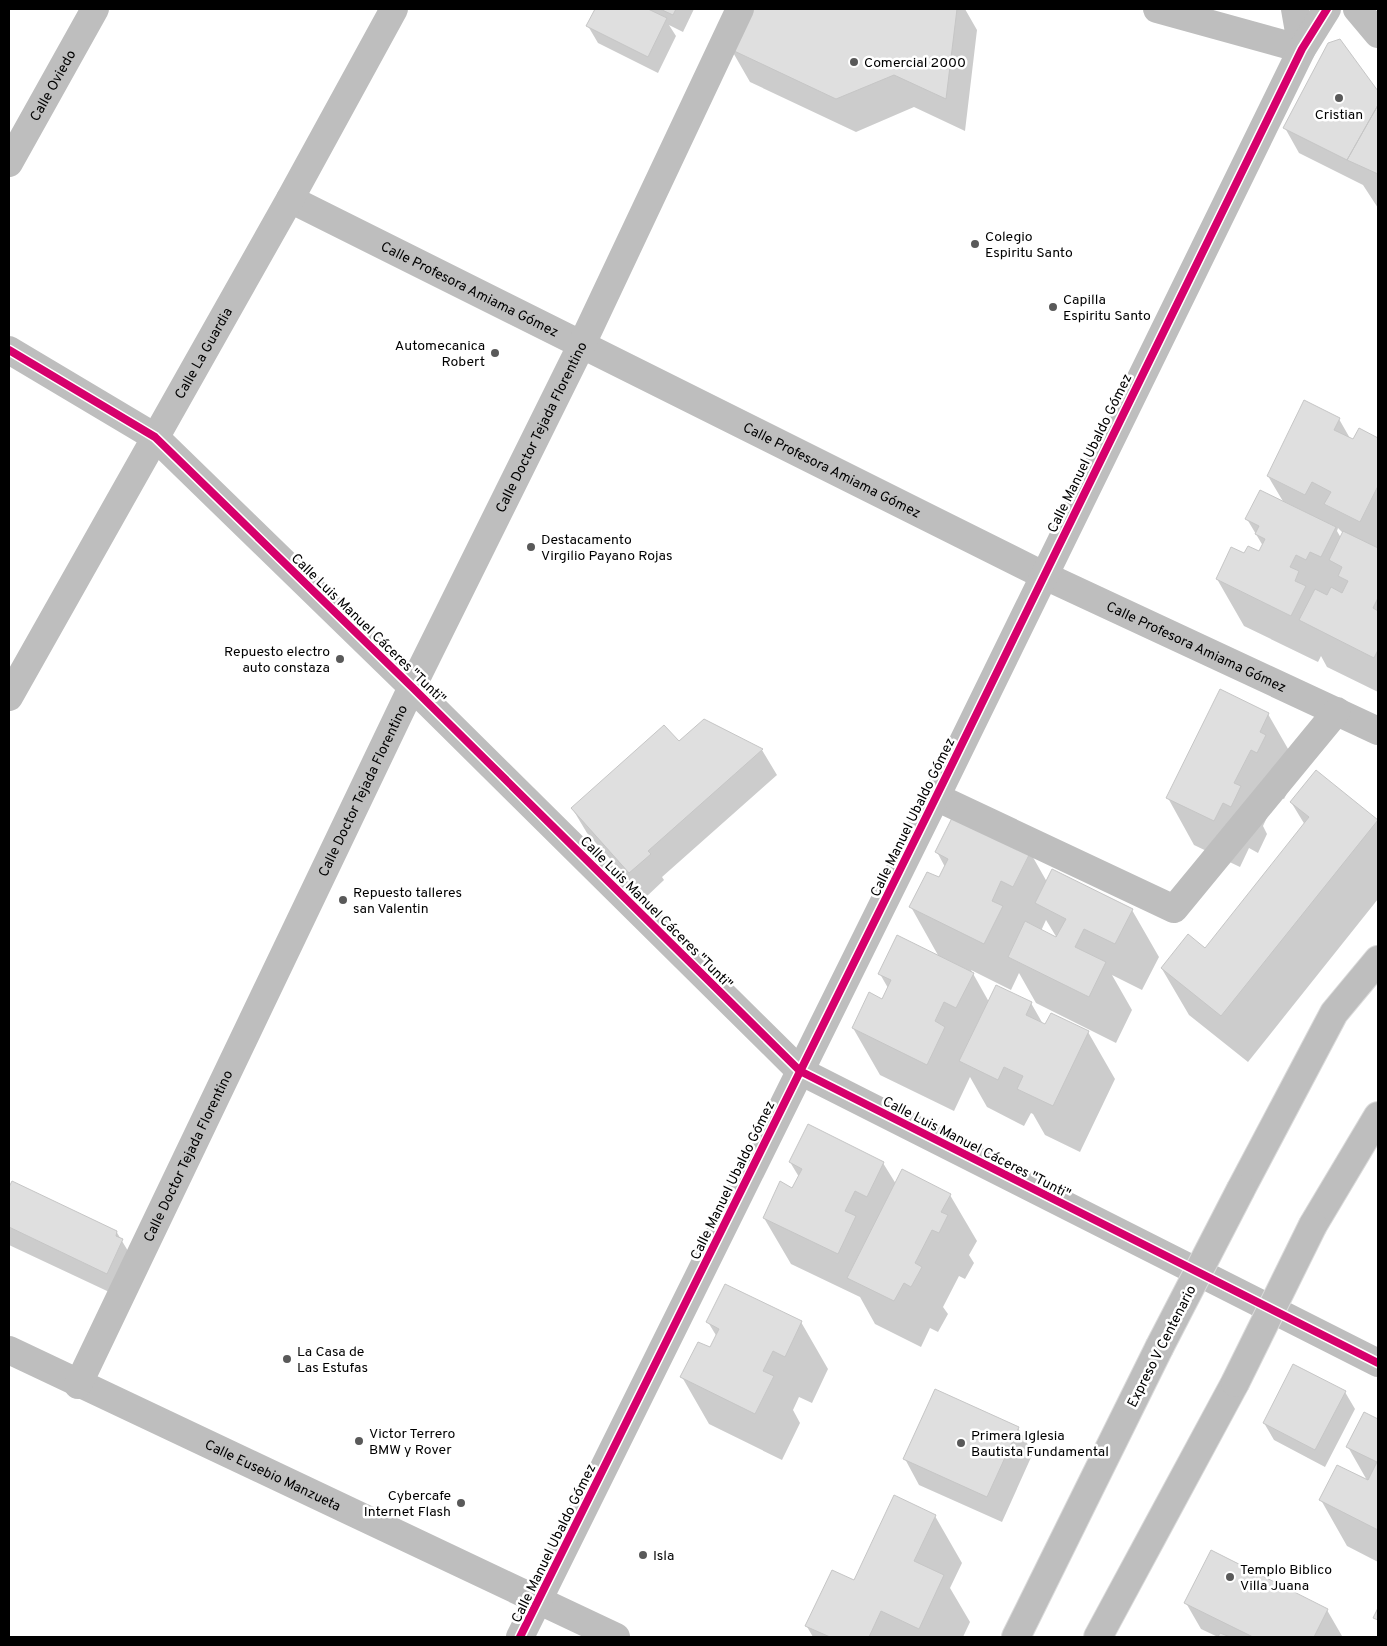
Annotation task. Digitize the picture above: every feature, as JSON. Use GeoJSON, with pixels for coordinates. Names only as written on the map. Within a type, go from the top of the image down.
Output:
{"type":"FeatureCollection","features":[{"type":"Feature","properties":{"kind":"street","name":"Calle Oviedo"},"geometry":{"type":"LineString","coordinates":[[9,163],[95,9]]}},
{"type":"Feature","properties":{"kind":"street","name":"Calle La Guardia"},"geometry":{"type":"LineString","coordinates":[[9,696],[290,199],[394,9]]}},
{"type":"Feature","properties":{"kind":"street","name":"Calle Doctor Tejada Florentino"},"geometry":{"type":"LineString","coordinates":[[78,1385],[412,687],[581,346],[740,9]]}},
{"type":"Feature","properties":{"kind":"street"},"geometry":{"type":"LineString","coordinates":[[1157,9],[1302,49],[1295,9]]}},
{"type":"Feature","properties":{"kind":"street","name":"Calle Manuel Ubaldo Gómez"},"geometry":{"type":"LineString","coordinates":[[520,1637],[936,797],[1302,49],[1327,9]]}},
{"type":"Feature","properties":{"kind":"street"},"geometry":{"type":"LineString","coordinates":[[1357,9],[1378,34]]}},
{"type":"Feature","properties":{"kind":"street","name":"Calle Profesora Amiama Gómez"},"geometry":{"type":"LineString","coordinates":[[290,199],[581,346],[1043,575],[1378,731]]}},
{"type":"Feature","properties":{"kind":"street","name":"Calle Luis Manuel Cáceres \"Tunti\""},"geometry":{"type":"LineString","coordinates":[[9,350],[154,437],[412,687],[800,1071],[1378,1364]]}},
{"type":"Feature","properties":{"kind":"street"},"geometry":{"type":"LineString","coordinates":[[936,797],[1174,909],[1337,711]]}},
{"type":"Feature","properties":{"kind":"street","name":"Expreso V Centenario"},"geometry":{"type":"LineString","coordinates":[[1016,1637],[1159,1348],[1334,1013],[1378,960]]}},
{"type":"Feature","properties":{"kind":"street"},"geometry":{"type":"LineString","coordinates":[[1098,1637],[1235,1383],[1313,1225],[1378,1116]]}},
{"type":"Feature","properties":{"kind":"street","name":"Calle Eusebio Manzueta"},"geometry":{"type":"LineString","coordinates":[[9,1350],[78,1385],[616,1637]]}},
{"type":"Feature","properties":{"kind":"building"},"geometry":{"type":"Polygon","coordinates":[[[595,9],[648,9],[667,18],[648,57],[586,26],[595,9]]]}},
{"type":"Feature","properties":{"kind":"building"},"geometry":{"type":"Polygon","coordinates":[[[660,9],[676,9],[673,15],[660,9]]]}},
{"type":"Feature","properties":{"kind":"building","name":"Comercial 2000"},"geometry":{"type":"Polygon","coordinates":[[[750,9],[957,9],[946,99],[894,75],[836,99],[730,49],[750,9]]]}},
{"type":"Feature","properties":{"kind":"building","name":"Cristian"},"geometry":{"type":"Polygon","coordinates":[[[1340,39],[1378,91],[1378,105],[1347,160],[1283,128],[1328,43],[1340,39]]]}},
{"type":"Feature","properties":{"kind":"building"},"geometry":{"type":"Polygon","coordinates":[[[1378,105],[1378,174],[1347,160],[1378,105]]]}},
{"type":"Feature","properties":{"kind":"building"},"geometry":{"type":"Polygon","coordinates":[[[1304,400],[1340,418],[1334,430],[1353,439],[1359,428],[1378,438],[1378,486],[1360,522],[1324,504],[1331,492],[1312,482],[1305,495],[1267,476],[1304,400]]]}},
{"type":"Feature","properties":{"kind":"building"},"geometry":{"type":"Polygon","coordinates":[[[1260,490],[1336,527],[1321,557],[1310,552],[1306,560],[1296,555],[1290,567],[1299,571],[1295,581],[1306,586],[1291,616],[1216,579],[1231,547],[1244,553],[1248,546],[1259,551],[1265,539],[1255,534],[1259,526],[1245,519],[1260,490]]]}},
{"type":"Feature","properties":{"kind":"building"},"geometry":{"type":"Polygon","coordinates":[[[1343,531],[1378,548],[1378,598],[1373,608],[1378,611],[1378,650],[1374,658],[1299,620],[1315,589],[1327,595],[1331,587],[1342,593],[1348,581],[1338,576],[1342,567],[1329,560],[1343,531]]]}},
{"type":"Feature","properties":{"kind":"building"},"geometry":{"type":"Polygon","coordinates":[[[1220,689],[1269,713],[1260,732],[1266,735],[1257,753],[1251,750],[1234,783],[1241,786],[1231,807],[1223,803],[1214,821],[1166,798],[1220,689]]]}},
{"type":"Feature","properties":{"kind":"building"},"geometry":{"type":"Polygon","coordinates":[[[704,719],[763,749],[648,851],[651,854],[629,873],[571,808],[664,725],[679,741],[704,719]]]}},
{"type":"Feature","properties":{"kind":"building"},"geometry":{"type":"Polygon","coordinates":[[[1316,770],[1378,820],[1221,1016],[1161,968],[1188,934],[1205,948],[1309,817],[1290,802],[1316,770]]]}},
{"type":"Feature","properties":{"kind":"building"},"geometry":{"type":"Polygon","coordinates":[[[954,814],[1031,851],[1013,887],[1001,881],[992,901],[1003,906],[984,944],[909,907],[927,872],[939,877],[948,859],[935,852],[954,814]]]}},
{"type":"Feature","properties":{"kind":"building"},"geometry":{"type":"Polygon","coordinates":[[[1052,869],[1133,909],[1115,944],[1084,929],[1075,947],[1106,962],[1089,997],[1008,957],[1025,921],[1056,937],[1066,919],[1035,903],[1052,869]]]}},
{"type":"Feature","properties":{"kind":"building"},"geometry":{"type":"Polygon","coordinates":[[[897,935],[974,973],[956,1008],[944,1002],[935,1021],[945,1027],[927,1065],[852,1028],[869,992],[882,999],[891,980],[878,974],[897,935]]]}},
{"type":"Feature","properties":{"kind":"building"},"geometry":{"type":"Polygon","coordinates":[[[996,985],[1032,1002],[1026,1015],[1045,1024],[1051,1013],[1089,1031],[1053,1106],[1017,1089],[1023,1076],[1004,1067],[998,1080],[959,1061],[996,985]]]}},
{"type":"Feature","properties":{"kind":"building"},"geometry":{"type":"Polygon","coordinates":[[[808,1124],[884,1162],[867,1197],[855,1191],[845,1211],[856,1216],[838,1254],[763,1218],[780,1181],[792,1188],[802,1169],[789,1162],[808,1124]]]}},
{"type":"Feature","properties":{"kind":"building"},"geometry":{"type":"Polygon","coordinates":[[[902,1169],[951,1194],[941,1212],[948,1215],[939,1233],[932,1230],[915,1263],[922,1267],[911,1287],[904,1283],[894,1301],[847,1278],[902,1169]]]}},
{"type":"Feature","properties":{"kind":"building"},"geometry":{"type":"Polygon","coordinates":[[[12,1181],[117,1231],[116,1236],[123,1239],[107,1274],[9,1227],[9,1187],[12,1181]]]}},
{"type":"Feature","properties":{"kind":"building"},"geometry":{"type":"Polygon","coordinates":[[[725,1284],[802,1321],[785,1357],[773,1351],[763,1371],[774,1376],[755,1414],[680,1377],[698,1342],[710,1347],[719,1329],[706,1322],[725,1284]]]}},
{"type":"Feature","properties":{"kind":"building"},"geometry":{"type":"Polygon","coordinates":[[[1293,1364],[1346,1391],[1315,1450],[1263,1423],[1293,1364]]]}},
{"type":"Feature","properties":{"kind":"building","name":"Primera Iglesia Bautista Fundamental"},"geometry":{"type":"Polygon","coordinates":[[[935,1389],[1019,1427],[987,1497],[903,1459],[935,1389]]]}},
{"type":"Feature","properties":{"kind":"building"},"geometry":{"type":"Polygon","coordinates":[[[1364,1412],[1378,1419],[1378,1530],[1319,1500],[1337,1465],[1368,1480],[1377,1462],[1346,1447],[1364,1412]]]}},
{"type":"Feature","properties":{"kind":"building"},"geometry":{"type":"Polygon","coordinates":[[[894,1495],[936,1515],[914,1561],[944,1575],[919,1629],[881,1611],[869,1637],[830,1637],[805,1626],[832,1570],[854,1580],[894,1495]]]}},
{"type":"Feature","properties":{"kind":"building","name":"Templo Biblico Villa Juana"},"geometry":{"type":"Polygon","coordinates":[[[1211,1550],[1328,1609],[1314,1637],[1253,1637],[1184,1603],[1211,1550]]]}},
{"type":"Feature","properties":{"kind":"building"},"geometry":{"type":"Polygon","coordinates":[[[1378,1608],[1378,1620],[1373,1618],[1378,1608]]]}},
{"type":"Feature","properties":{"kind":"building"},"geometry":{"type":"Polygon","coordinates":[[[1220,1633],[1230,1637],[1218,1637],[1220,1633]]]}},
{"type":"Feature","properties":{"kind":"cycle path"},"geometry":{"type":"LineString","coordinates":[[520,1637],[936,797],[1302,49],[1327,9]]}},
{"type":"Feature","properties":{"kind":"cycle path"},"geometry":{"type":"LineString","coordinates":[[9,350],[155,437],[412,687],[800,1071],[1378,1363]]}},
{"type":"Feature","properties":{"kind":"place","name":"Comercial 2000"},"geometry":{"type":"Point","coordinates":[854,62]}},
{"type":"Feature","properties":{"kind":"place","name":"Cristian"},"geometry":{"type":"Point","coordinates":[1339,98]}},
{"type":"Feature","properties":{"kind":"place","name":"Colegio Espiritu Santo"},"geometry":{"type":"Point","coordinates":[975,244]}},
{"type":"Feature","properties":{"kind":"place","name":"Capilla Espiritu Santo"},"geometry":{"type":"Point","coordinates":[1053,307]}},
{"type":"Feature","properties":{"kind":"place","name":"Automecanica Robert"},"geometry":{"type":"Point","coordinates":[495,353]}},
{"type":"Feature","properties":{"kind":"place","name":"Destacamento Virgilio Payano Rojas"},"geometry":{"type":"Point","coordinates":[531,547]}},
{"type":"Feature","properties":{"kind":"place","name":"Repuesto electro auto constaza"},"geometry":{"type":"Point","coordinates":[340,659]}},
{"type":"Feature","properties":{"kind":"place","name":"Repuesto talleres san Valentin"},"geometry":{"type":"Point","coordinates":[343,900]}},
{"type":"Feature","properties":{"kind":"place","name":"La Casa de Las Estufas"},"geometry":{"type":"Point","coordinates":[287,1359]}},
{"type":"Feature","properties":{"kind":"place","name":"Victor Terrero BMW y Rover"},"geometry":{"type":"Point","coordinates":[359,1441]}},
{"type":"Feature","properties":{"kind":"place","name":"Primera Iglesia Bautista Fundamental"},"geometry":{"type":"Point","coordinates":[961,1443]}},
{"type":"Feature","properties":{"kind":"place","name":"Cybercafe Internet Flash"},"geometry":{"type":"Point","coordinates":[461,1503]}},
{"type":"Feature","properties":{"kind":"place","name":"Isla"},"geometry":{"type":"Point","coordinates":[643,1555]}},
{"type":"Feature","properties":{"kind":"place","name":"Templo Biblico Villa Juana"},"geometry":{"type":"Point","coordinates":[1230,1577]}}]}
